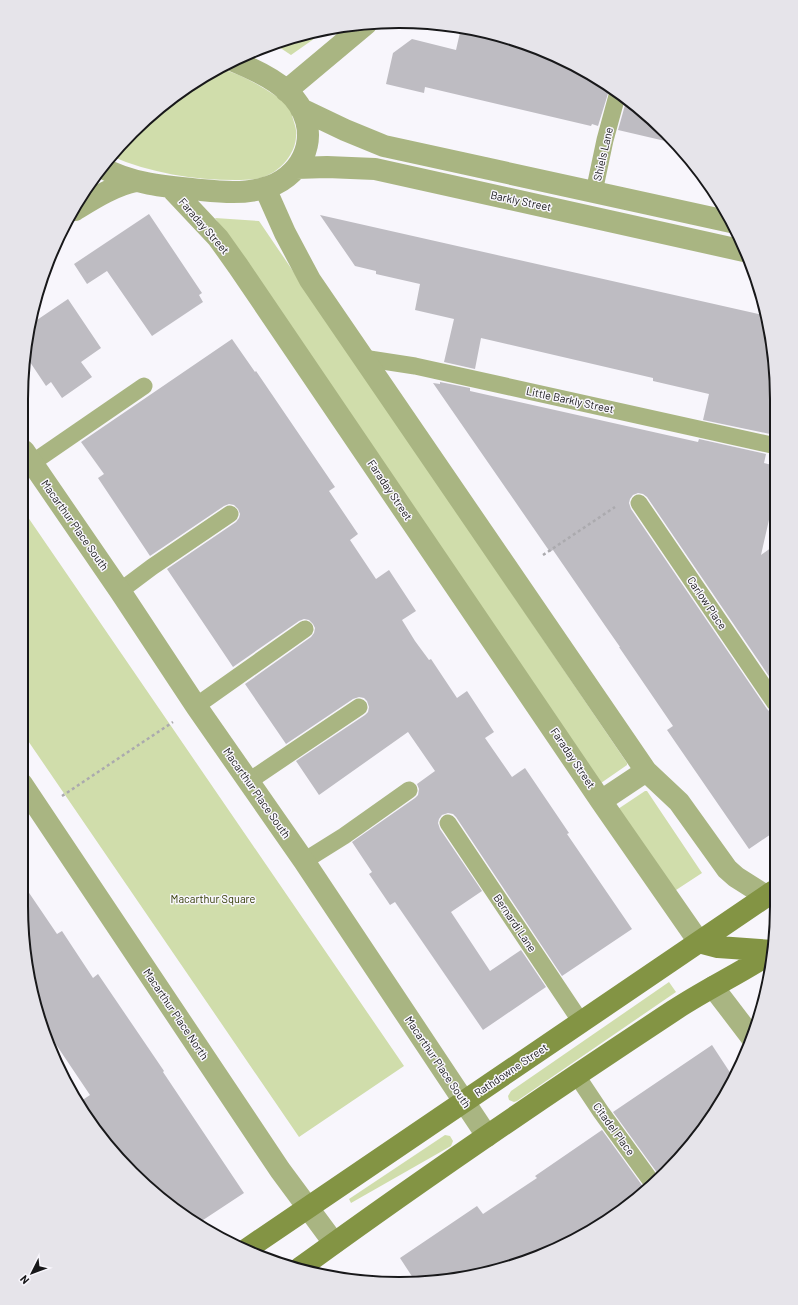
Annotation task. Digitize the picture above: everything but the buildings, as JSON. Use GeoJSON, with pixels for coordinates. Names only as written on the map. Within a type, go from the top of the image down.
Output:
{"type":"FeatureCollection","features":[{"type":"Feature","properties":{"kind":"main road","name":"Rathdowne Street"},"geometry":{"type":"LineString","coordinates":[[251,1246],[770,893]]}},
{"type":"Feature","properties":{"kind":"main road"},"geometry":{"type":"LineString","coordinates":[[699,942],[718,947],[767,951]]}},
{"type":"Feature","properties":{"kind":"main road"},"geometry":{"type":"LineString","coordinates":[[305,1264],[488,1136],[673,1011],[767,956]]}},
{"type":"Feature","properties":{"kind":"street"},"geometry":{"type":"LineString","coordinates":[[286,91],[358,30]]}},
{"type":"Feature","properties":{"kind":"street"},"geometry":{"type":"LineString","coordinates":[[108,170],[136,181],[170,187],[232,192],[248,192],[264,188],[276,184],[287,176],[296,168],[306,150],[309,140],[307,124],[300,109],[286,91],[256,71],[240,64]]}},
{"type":"Feature","properties":{"kind":"street"},"geometry":{"type":"LineString","coordinates":[[300,109],[384,146],[724,220]]}},
{"type":"Feature","properties":{"kind":"street","name":"Barkly Street"},"geometry":{"type":"LineString","coordinates":[[296,168],[327,167],[375,169],[739,250]]}},
{"type":"Feature","properties":{"kind":"street"},"geometry":{"type":"LineString","coordinates":[[83,206],[126,183],[136,181]]}},
{"type":"Feature","properties":{"kind":"street","name":"Faraday Street"},"geometry":{"type":"LineString","coordinates":[[170,187],[218,238],[238,266],[699,942]]}},
{"type":"Feature","properties":{"kind":"street"},"geometry":{"type":"LineString","coordinates":[[264,188],[285,233],[310,280],[646,771],[679,802],[727,869],[736,877],[770,893]]}},
{"type":"Feature","properties":{"kind":"street","name":"Shiels Lane"},"geometry":{"type":"LineString","coordinates":[[589,216],[594,192]]}},
{"type":"Feature","properties":{"kind":"street","name":"Macarthur Place South"},"geometry":{"type":"LineString","coordinates":[[28,457],[120,591],[196,706],[304,861],[488,1136]]}},
{"type":"Feature","properties":{"kind":"street"},"geometry":{"type":"LineString","coordinates":[[602,801],[646,771]]}},
{"type":"Feature","properties":{"kind":"street","name":"Macarthur Place North"},"geometry":{"type":"LineString","coordinates":[[28,793],[280,1170],[309,1207],[334,1243]]}},
{"type":"Feature","properties":{"kind":"street"},"geometry":{"type":"LineString","coordinates":[[713,987],[748,1032]]}},
{"type":"Feature","properties":{"kind":"lane","name":"Shiels Lane"},"geometry":{"type":"LineString","coordinates":[[594,192],[605,140],[616,99]]}},
{"type":"Feature","properties":{"kind":"lane","name":"Little Barkly Street"},"geometry":{"type":"LineString","coordinates":[[363,358],[416,366],[770,445]]}},
{"type":"Feature","properties":{"kind":"lane"},"geometry":{"type":"LineString","coordinates":[[28,457],[144,386]]}},
{"type":"Feature","properties":{"kind":"lane","name":"Carlow Place"},"geometry":{"type":"LineString","coordinates":[[639,503],[770,696]]}},
{"type":"Feature","properties":{"kind":"lane"},"geometry":{"type":"LineString","coordinates":[[120,591],[152,567],[230,514]]}},
{"type":"Feature","properties":{"kind":"lane"},"geometry":{"type":"LineString","coordinates":[[196,706],[305,629]]}},
{"type":"Feature","properties":{"kind":"lane"},"geometry":{"type":"LineString","coordinates":[[249,781],[359,707]]}},
{"type":"Feature","properties":{"kind":"lane"},"geometry":{"type":"LineString","coordinates":[[304,861],[344,836],[409,790]]}},
{"type":"Feature","properties":{"kind":"lane","name":"Bernardi Lane"},"geometry":{"type":"LineString","coordinates":[[448,823],[581,1022]]}},
{"type":"Feature","properties":{"kind":"lane","name":"Citadel Place"},"geometry":{"type":"LineString","coordinates":[[577,1076],[650,1179]]}},
{"type":"Feature","properties":{"kind":"path"},"geometry":{"type":"LineString","coordinates":[[543,555],[617,506],[639,503]]}},
{"type":"Feature","properties":{"kind":"path"},"geometry":{"type":"LineString","coordinates":[[40,810],[196,706]]}},
{"type":"Feature","properties":{"kind":"green space"},"geometry":{"type":"Polygon","coordinates":[[[315,38],[291,55],[280,48],[315,38]]]}},
{"type":"Feature","properties":{"kind":"green space"},"geometry":{"type":"Polygon","coordinates":[[[227,71],[256,83],[285,101],[289,106],[296,130],[293,149],[282,166],[266,176],[255,179],[220,180],[188,177],[157,171],[117,158],[154,120],[193,91],[227,71]]]}},
{"type":"Feature","properties":{"kind":"green space"},"geometry":{"type":"Polygon","coordinates":[[[215,218],[259,221],[627,765],[601,783],[598,782],[215,218]]]}},
{"type":"Feature","properties":{"kind":"green space","name":"Macarthur Square"},"geometry":{"type":"Polygon","coordinates":[[[28,517],[404,1066],[299,1137],[28,741],[28,517]]]}},
{"type":"Feature","properties":{"kind":"green space"},"geometry":{"type":"Polygon","coordinates":[[[647,791],[702,873],[673,892],[618,809],[647,791]]]}},
{"type":"Feature","properties":{"kind":"green space"},"geometry":{"type":"Polygon","coordinates":[[[669,982],[676,992],[517,1101],[514,1102],[509,1100],[508,1096],[511,1091],[669,982]]]}},
{"type":"Feature","properties":{"kind":"green space"},"geometry":{"type":"Polygon","coordinates":[[[445,1135],[450,1136],[453,1141],[451,1146],[351,1203],[349,1199],[445,1135]]]}}]}
